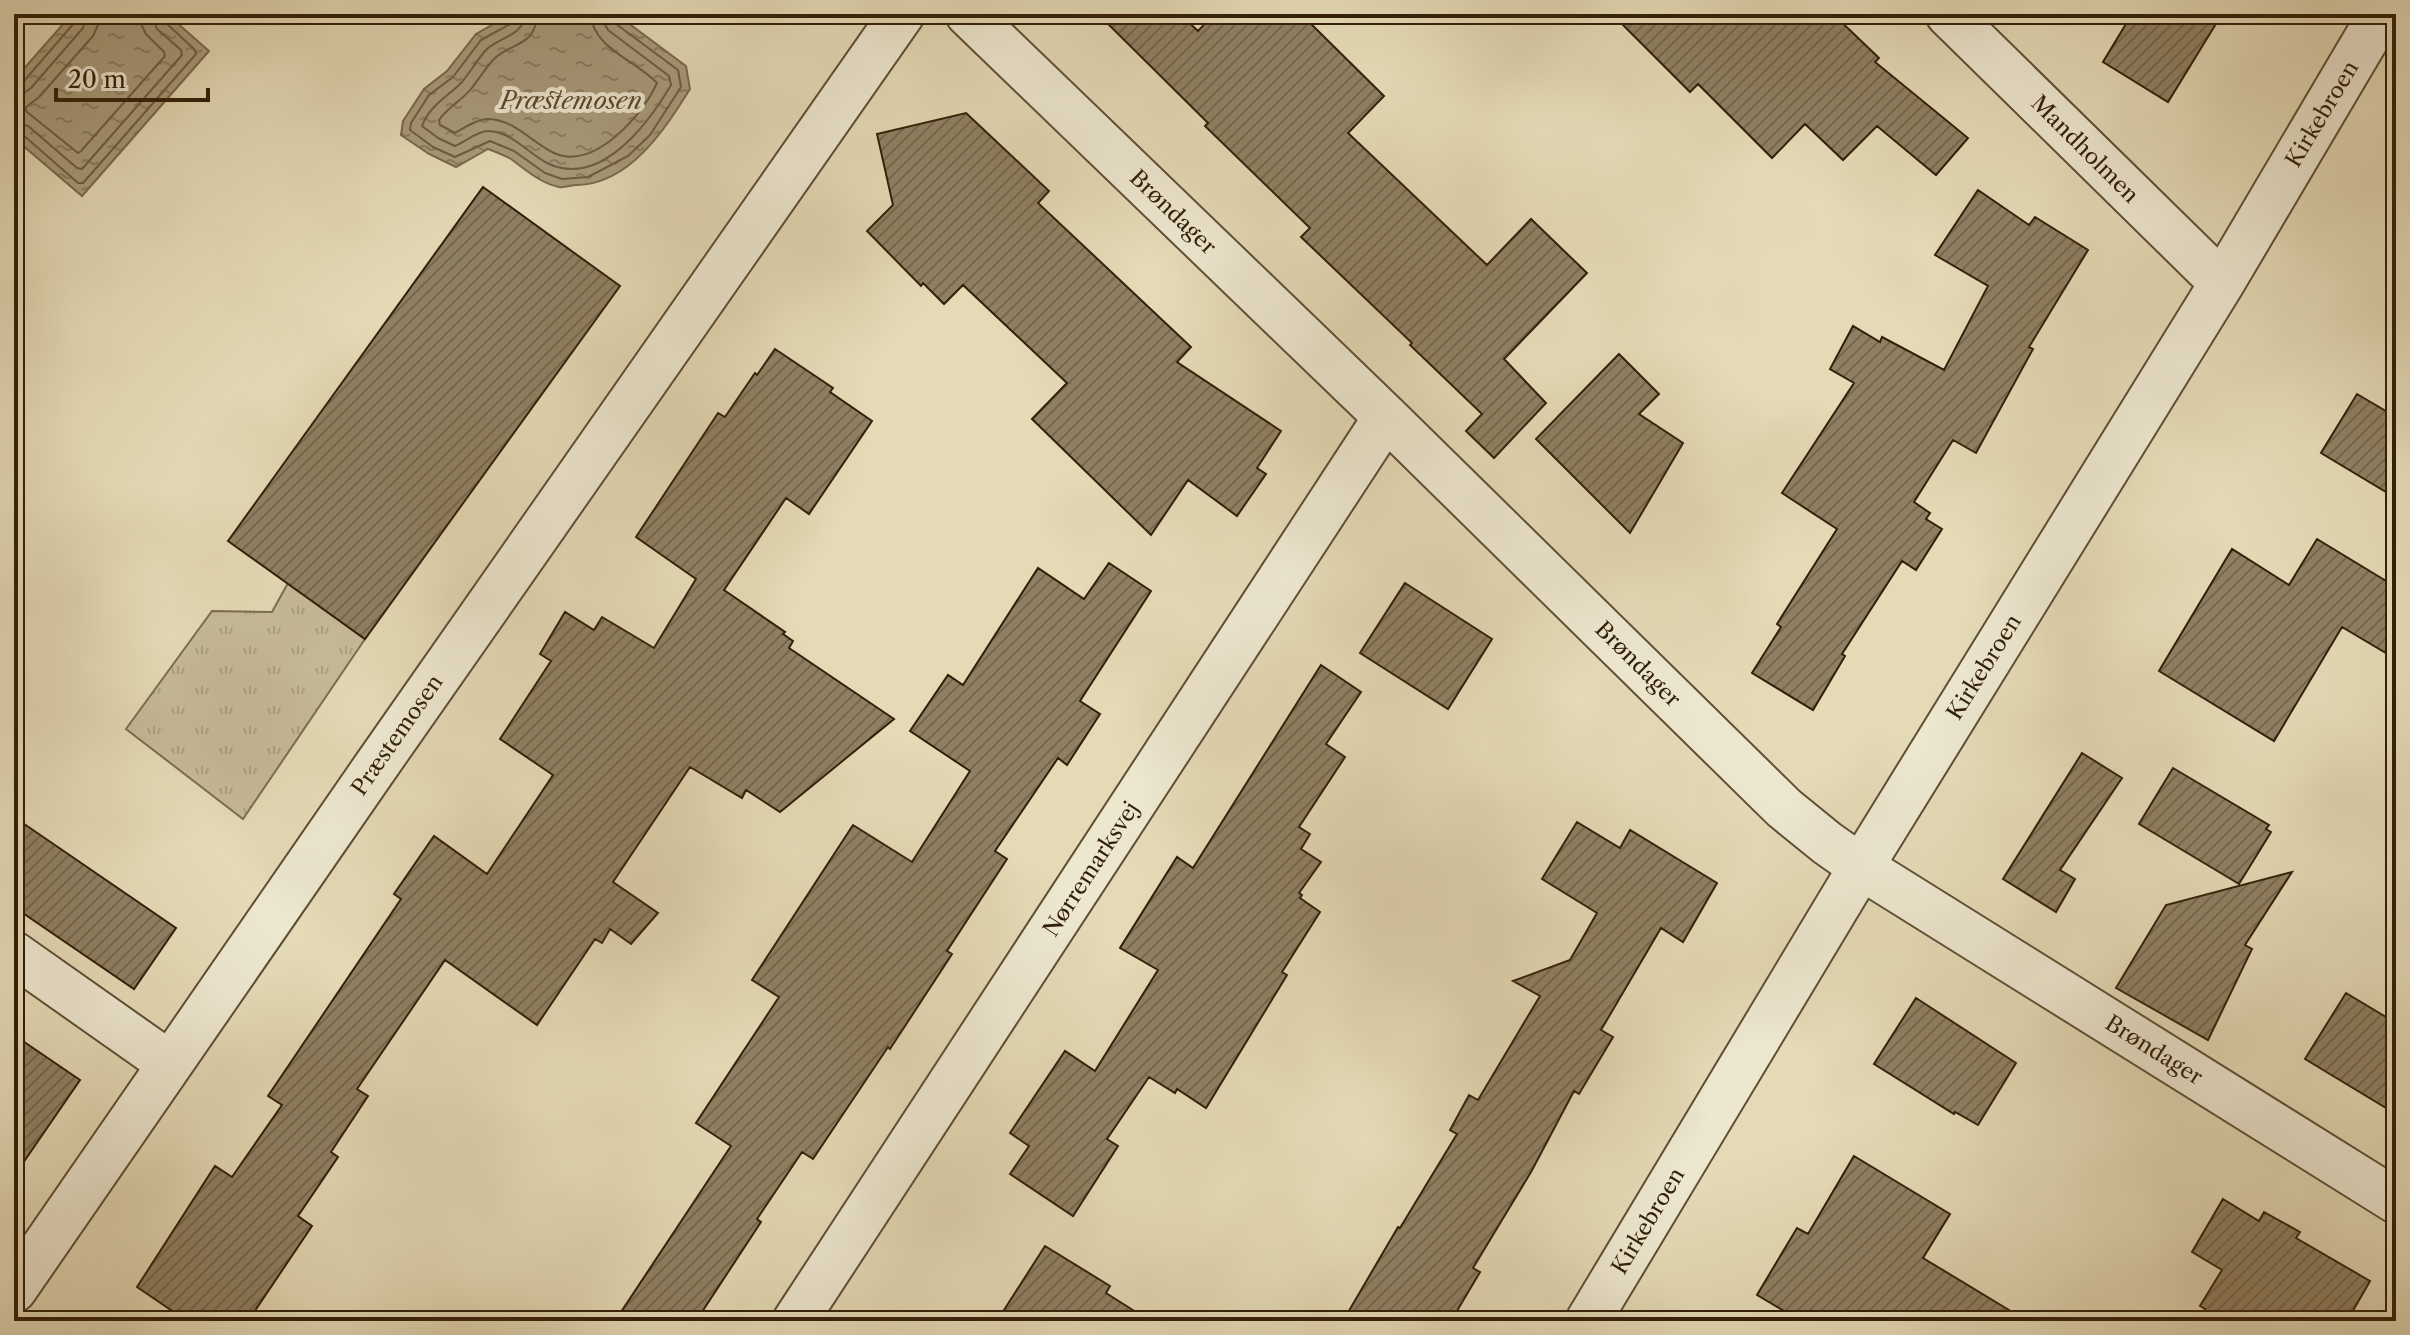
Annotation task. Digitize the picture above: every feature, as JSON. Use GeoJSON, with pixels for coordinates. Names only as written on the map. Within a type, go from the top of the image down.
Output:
{"type":"FeatureCollection","features":[{"type":"Feature","properties":{"kind":"street","name":"Præstemosen"},"geometry":{"type":"LineString","coordinates":[[14,1290],[902,14]]}},
{"type":"Feature","properties":{"kind":"street","name":"Brøndager"},"geometry":{"type":"LineString","coordinates":[[968,14],[1386,417],[1784,808],[1861,867],[2396,1201]]}},
{"type":"Feature","properties":{"kind":"street","name":"Mandholmen"},"geometry":{"type":"LineString","coordinates":[[1948,14],[2222,283]]}},
{"type":"Feature","properties":{"kind":"street","name":"Kirkebroen"},"geometry":{"type":"LineString","coordinates":[[1588,1321],[1861,867],[2222,283],[2381,14]]}},
{"type":"Feature","properties":{"kind":"street","name":"Nørremarksvej"},"geometry":{"type":"LineString","coordinates":[[795,1321],[1386,417]]}},
{"type":"Feature","properties":{"kind":"street"},"geometry":{"type":"LineString","coordinates":[[14,954],[170,1064]]}},
{"type":"Feature","properties":{"kind":"green space"},"geometry":{"type":"Polygon","coordinates":[[[288,583],[365,639],[243,819],[126,729],[212,611],[272,612],[288,583]]]}},
{"type":"Feature","properties":{"kind":"water"},"geometry":{"type":"Polygon","coordinates":[[[72,14],[167,14],[209,51],[82,196],[14,138],[14,80],[72,14]]]}},
{"type":"Feature","properties":{"kind":"water","name":"Præstemosen"},"geometry":{"type":"Polygon","coordinates":[[[511,14],[616,14],[686,66],[690,89],[644,152],[614,175],[596,182],[564,187],[552,185],[511,159],[488,149],[456,167],[401,135],[403,121],[424,89],[447,71],[476,34],[511,14]]]}},
{"type":"Feature","properties":{"kind":"building"},"geometry":{"type":"Polygon","coordinates":[[[1098,14],[1180,14],[1198,31],[1214,14],[1301,14],[1384,96],[1348,133],[1487,265],[1531,219],[1587,273],[1504,359],[1546,403],[1494,458],[1466,431],[1482,414],[1301,237],[1310,228],[1205,126],[1208,123],[1098,14]]]}},
{"type":"Feature","properties":{"kind":"building"},"geometry":{"type":"Polygon","coordinates":[[[1612,14],[1833,14],[1879,58],[1875,62],[1968,138],[1936,175],[1877,126],[1843,160],[1805,124],[1772,158],[1698,84],[1690,92],[1612,14]]]}},
{"type":"Feature","properties":{"kind":"building"},"geometry":{"type":"Polygon","coordinates":[[[2132,14],[2222,14],[2168,102],[2103,62],[2132,14]]]}},
{"type":"Feature","properties":{"kind":"building"},"geometry":{"type":"Polygon","coordinates":[[[966,113],[1049,191],[1038,203],[1191,347],[1177,362],[1281,431],[1257,468],[1266,474],[1237,516],[1188,480],[1151,535],[1032,419],[1067,383],[963,285],[944,304],[923,283],[921,286],[867,231],[893,205],[877,134],[966,113]]]}},
{"type":"Feature","properties":{"kind":"building"},"geometry":{"type":"Polygon","coordinates":[[[483,187],[620,286],[365,639],[228,541],[483,187]]]}},
{"type":"Feature","properties":{"kind":"building"},"geometry":{"type":"Polygon","coordinates":[[[1978,190],[2029,225],[2035,217],[2088,250],[2029,347],[2033,349],[1976,453],[1953,440],[1914,502],[1930,513],[1926,519],[1942,529],[1916,570],[1902,561],[1842,654],[1845,656],[1813,710],[1752,673],[1781,627],[1777,624],[1837,529],[1782,493],[1854,383],[1830,369],[1853,326],[1880,342],[1882,337],[1944,370],[1988,286],[1935,255],[1978,190]]]}},
{"type":"Feature","properties":{"kind":"building"},"geometry":{"type":"Polygon","coordinates":[[[775,349],[833,388],[830,392],[872,421],[809,514],[786,498],[724,590],[785,632],[783,634],[793,641],[789,648],[894,719],[780,812],[746,790],[742,798],[690,767],[613,882],[658,913],[631,944],[610,929],[602,943],[595,939],[537,1025],[445,960],[357,1089],[368,1096],[331,1152],[338,1157],[298,1216],[312,1226],[248,1321],[187,1321],[137,1287],[215,1166],[232,1177],[282,1105],[268,1096],[401,899],[394,894],[434,836],[487,874],[553,775],[500,739],[551,661],[540,654],[565,612],[594,630],[602,617],[654,648],[696,579],[636,537],[718,413],[725,417],[775,349]]]}},
{"type":"Feature","properties":{"kind":"building"},"geometry":{"type":"Polygon","coordinates":[[[1619,354],[1659,394],[1639,414],[1683,443],[1630,533],[1536,439],[1619,354]]]}},
{"type":"Feature","properties":{"kind":"building"},"geometry":{"type":"Polygon","coordinates":[[[2357,394],[2396,417],[2396,498],[2321,453],[2357,394]]]}},
{"type":"Feature","properties":{"kind":"building"},"geometry":{"type":"Polygon","coordinates":[[[2317,539],[2396,587],[2396,659],[2342,627],[2274,741],[2159,671],[2232,549],[2289,585],[2317,539]]]}},
{"type":"Feature","properties":{"kind":"building"},"geometry":{"type":"Polygon","coordinates":[[[1109,563],[1151,591],[1080,701],[1100,714],[1067,765],[1058,758],[995,851],[1007,859],[947,951],[952,954],[813,1159],[802,1152],[757,1219],[761,1222],[696,1321],[615,1321],[731,1146],[696,1123],[779,997],[752,980],[853,825],[912,862],[970,771],[910,731],[948,675],[963,685],[1038,568],[1084,599],[1109,563]]]}},
{"type":"Feature","properties":{"kind":"building"},"geometry":{"type":"Polygon","coordinates":[[[1405,583],[1492,639],[1448,709],[1360,653],[1405,583]]]}},
{"type":"Feature","properties":{"kind":"building"},"geometry":{"type":"Polygon","coordinates":[[[1321,665],[1361,692],[1326,744],[1345,757],[1299,827],[1310,834],[1301,849],[1321,862],[1299,893],[1302,895],[1300,898],[1320,912],[1282,972],[1287,975],[1206,1108],[1177,1089],[1175,1093],[1149,1077],[1107,1139],[1118,1146],[1073,1216],[1010,1174],[1029,1146],[1010,1133],[1065,1051],[1095,1071],[1158,970],[1120,948],[1177,857],[1193,868],[1321,665]]]}},
{"type":"Feature","properties":{"kind":"building"},"geometry":{"type":"Polygon","coordinates":[[[2082,753],[2122,778],[2060,870],[2075,879],[2056,912],[2003,879],[2082,753]]]}},
{"type":"Feature","properties":{"kind":"building"},"geometry":{"type":"Polygon","coordinates":[[[2173,768],[2269,825],[2266,829],[2271,832],[2239,884],[2139,824],[2173,768]]]}},
{"type":"Feature","properties":{"kind":"building"},"geometry":{"type":"Polygon","coordinates":[[[14,817],[176,928],[134,989],[14,907],[14,817]]]}},
{"type":"Feature","properties":{"kind":"building"},"geometry":{"type":"Polygon","coordinates":[[[1577,822],[1620,848],[1630,830],[1717,883],[1683,942],[1661,928],[1601,1030],[1613,1037],[1579,1094],[1574,1091],[1531,1172],[1473,1268],[1480,1272],[1451,1321],[1343,1321],[1457,1134],[1450,1130],[1469,1095],[1478,1100],[1540,996],[1513,981],[1570,960],[1597,913],[1542,879],[1577,822]]]}},
{"type":"Feature","properties":{"kind":"building"},"geometry":{"type":"Polygon","coordinates":[[[2292,872],[2245,945],[2252,949],[2208,1040],[2116,988],[2166,905],[2292,872]]]}},
{"type":"Feature","properties":{"kind":"building"},"geometry":{"type":"Polygon","coordinates":[[[2346,993],[2396,1023],[2396,1114],[2305,1059],[2346,993]]]}},
{"type":"Feature","properties":{"kind":"building"},"geometry":{"type":"Polygon","coordinates":[[[1916,998],[2016,1063],[1978,1125],[1954,1114],[1874,1064],[1916,998]]]}},
{"type":"Feature","properties":{"kind":"building"},"geometry":{"type":"Polygon","coordinates":[[[14,1035],[80,1080],[14,1176],[14,1035]]]}},
{"type":"Feature","properties":{"kind":"building"},"geometry":{"type":"Polygon","coordinates":[[[1854,1156],[1950,1214],[1923,1258],[2027,1321],[1801,1321],[1757,1295],[1797,1228],[1808,1234],[1854,1156]]]}},
{"type":"Feature","properties":{"kind":"building"},"geometry":{"type":"Polygon","coordinates":[[[2223,1199],[2259,1221],[2264,1212],[2300,1232],[2296,1238],[2370,1281],[2347,1321],[2200,1321],[2205,1309],[2200,1306],[2222,1270],[2192,1252],[2223,1199]]]}},
{"type":"Feature","properties":{"kind":"building"},"geometry":{"type":"Polygon","coordinates":[[[1045,1246],[1110,1286],[1106,1293],[1150,1321],[997,1321],[1045,1246]]]}}]}
